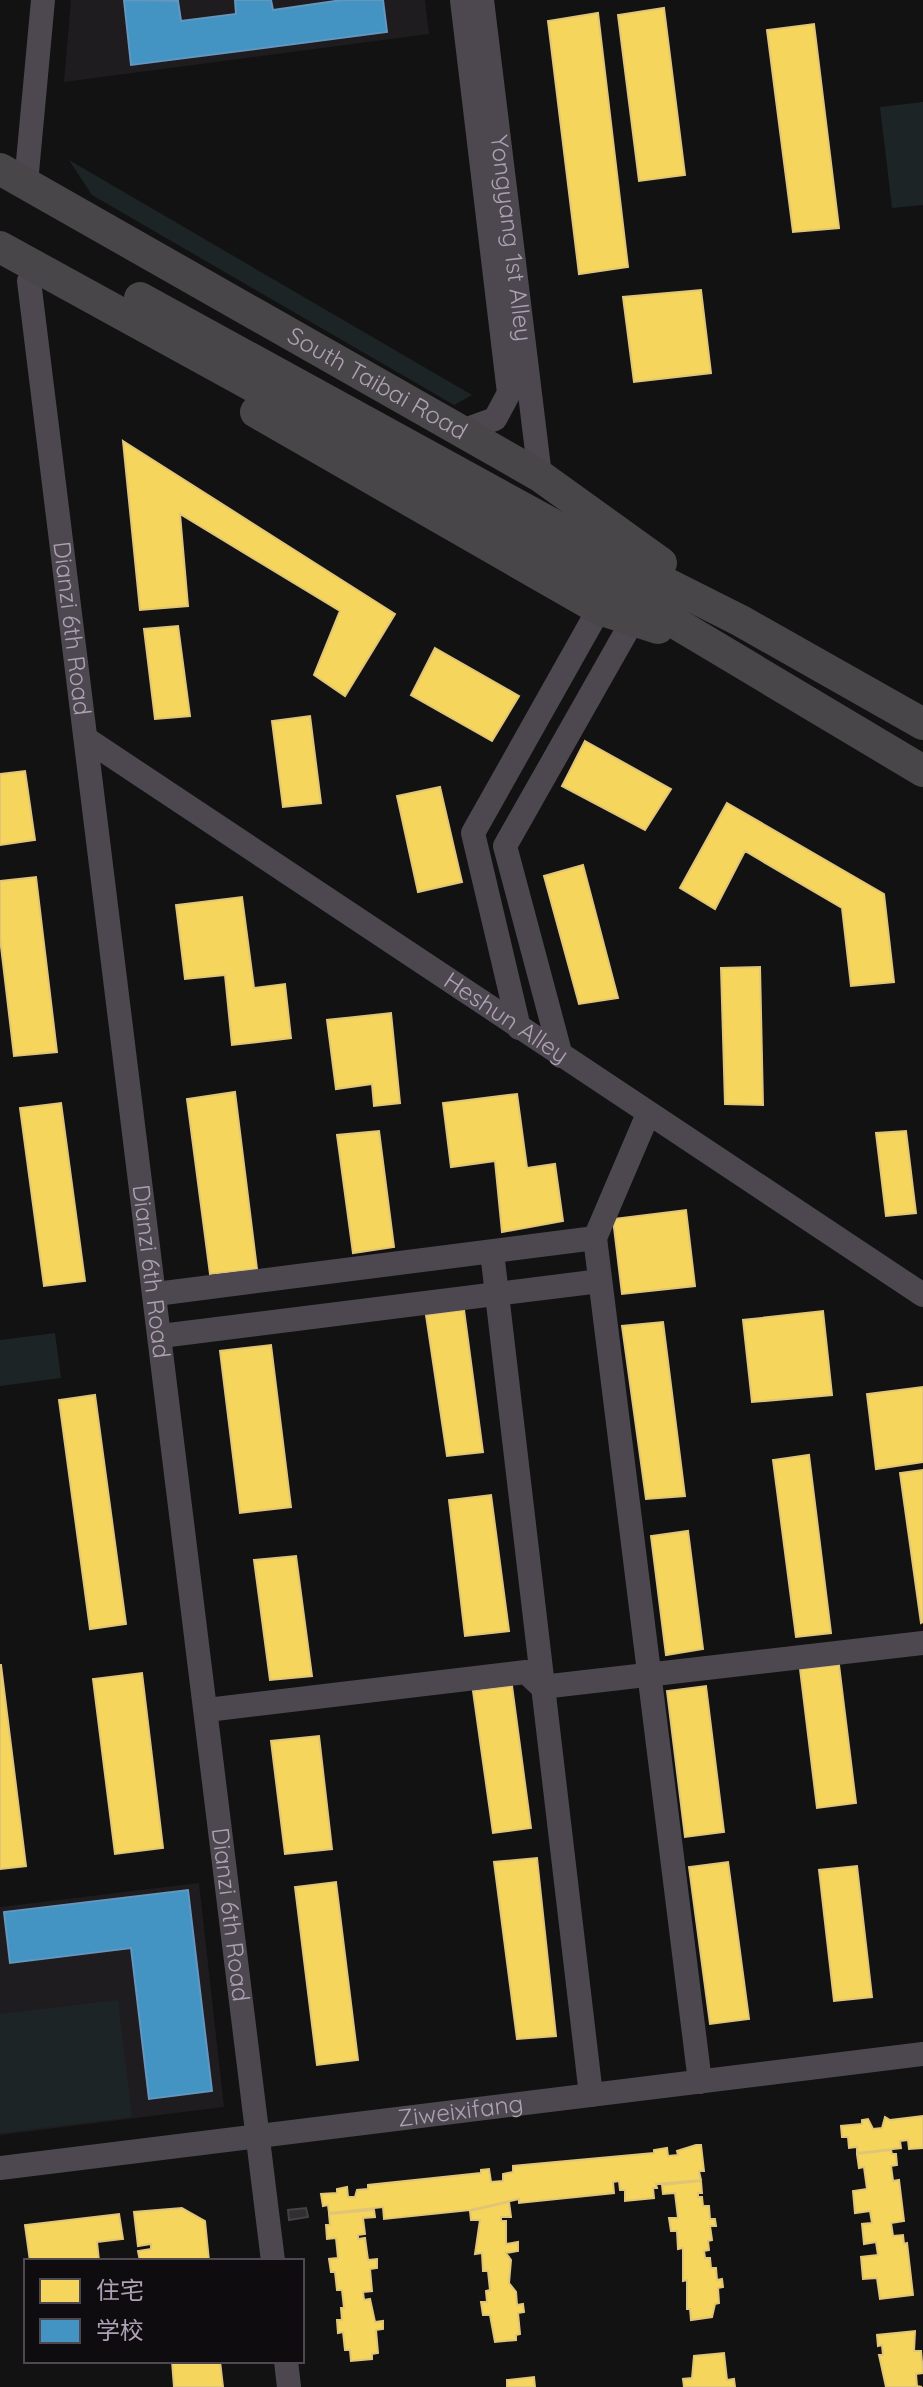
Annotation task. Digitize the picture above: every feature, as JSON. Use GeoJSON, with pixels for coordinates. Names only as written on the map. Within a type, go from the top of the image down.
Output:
{"type":"FeatureCollection","features":[{"type":"Feature","properties":{"kind":"main road","name":"South Taibai Road"},"geometry":{"type":"LineString","coordinates":[[13,176],[540,476],[741,621],[923,724]]}},
{"type":"Feature","properties":{"kind":"main road","name":"South Taibai Road"},"geometry":{"type":"LineString","coordinates":[[0,222],[586,556],[710,646],[923,771]]}},
{"type":"Feature","properties":{"kind":"main road","name":"South Taibai Road"},"geometry":{"type":"LineString","coordinates":[[0,247],[586,556],[741,621]]}},
{"type":"Feature","properties":{"kind":"main road","name":"South Taibai Road"},"geometry":{"type":"LineString","coordinates":[[0,265],[599,609],[710,646]]}},
{"type":"Feature","properties":{"kind":"street"},"geometry":{"type":"LineString","coordinates":[[13,176],[43,0]]}},
{"type":"Feature","properties":{"kind":"street","name":"Yongyang 1st Alley"},"geometry":{"type":"LineString","coordinates":[[459,432],[495,419],[509,393],[462,0]]}},
{"type":"Feature","properties":{"kind":"street","name":"Yongyang 1st Alley"},"geometry":{"type":"LineString","coordinates":[[482,0],[540,476]]}},
{"type":"Feature","properties":{"kind":"street","name":"Dianzi 6th Road"},"geometry":{"type":"LineString","coordinates":[[29,281],[88,740],[273,2259]]}},
{"type":"Feature","properties":{"kind":"street"},"geometry":{"type":"LineString","coordinates":[[519,1028],[473,833],[599,609]]}},
{"type":"Feature","properties":{"kind":"street"},"geometry":{"type":"LineString","coordinates":[[561,1056],[505,846],[633,620]]}},
{"type":"Feature","properties":{"kind":"street","name":"Heshun Alley"},"geometry":{"type":"LineString","coordinates":[[88,740],[923,1295]]}},
{"type":"Feature","properties":{"kind":"street"},"geometry":{"type":"LineString","coordinates":[[648,1114],[595,1238],[700,2082]]}},
{"type":"Feature","properties":{"kind":"street"},"geometry":{"type":"LineString","coordinates":[[156,1294],[595,1238]]}},
{"type":"Feature","properties":{"kind":"street"},"geometry":{"type":"LineString","coordinates":[[492,1252],[591,2095]]}},
{"type":"Feature","properties":{"kind":"street"},"geometry":{"type":"LineString","coordinates":[[161,1336],[600,1281]]}},
{"type":"Feature","properties":{"kind":"street"},"geometry":{"type":"LineString","coordinates":[[207,1710],[526,1672],[542,1687],[923,1643]]}},
{"type":"Feature","properties":{"kind":"street","name":"Ziweixifang"},"geometry":{"type":"LineString","coordinates":[[0,2168],[923,2054]]}},
{"type":"Feature","properties":{"kind":"street"},"geometry":{"type":"LineString","coordinates":[[286,2363],[289,2387]]}},
{"type":"Feature","properties":{"kind":"shaded area"},"geometry":{"type":"Polygon","coordinates":[[[71,0],[425,0],[429,34],[64,82],[71,0]]]}},
{"type":"Feature","properties":{"kind":"shaded area"},"geometry":{"type":"Polygon","coordinates":[[[923,102],[923,205],[892,208],[880,107],[923,102]]]}},
{"type":"Feature","properties":{"kind":"shaded area"},"geometry":{"type":"Polygon","coordinates":[[[69,160],[472,395],[454,405],[92,195],[69,160]]]}},
{"type":"Feature","properties":{"kind":"shaded area"},"geometry":{"type":"Polygon","coordinates":[[[55,1333],[61,1378],[0,1386],[0,1340],[55,1333]]]}},
{"type":"Feature","properties":{"kind":"shaded area"},"geometry":{"type":"Polygon","coordinates":[[[199,1883],[224,2107],[0,2135],[0,1907],[199,1883]]]}},
{"type":"Feature","properties":{"kind":"shaded area"},"geometry":{"type":"Polygon","coordinates":[[[118,2000],[132,2117],[0,2133],[0,2014],[118,2000]]]}},
{"type":"Feature","properties":{"kind":"building: 住宅"},"geometry":{"type":"Polygon","coordinates":[[[664,8],[685,175],[639,181],[618,15],[664,8]]]}},
{"type":"Feature","properties":{"kind":"building: 住宅"},"geometry":{"type":"Polygon","coordinates":[[[598,13],[628,267],[579,274],[548,21],[598,13]]]}},
{"type":"Feature","properties":{"kind":"building: 住宅"},"geometry":{"type":"Polygon","coordinates":[[[814,24],[839,228],[793,232],[767,30],[814,24]]]}},
{"type":"Feature","properties":{"kind":"building: 住宅"},"geometry":{"type":"Polygon","coordinates":[[[701,290],[711,373],[634,382],[623,297],[701,290]]]}},
{"type":"Feature","properties":{"kind":"building: 住宅"},"geometry":{"type":"Polygon","coordinates":[[[123,441],[395,614],[345,696],[314,675],[340,611],[180,514],[188,606],[140,610],[123,441]]]}},
{"type":"Feature","properties":{"kind":"building: 住宅"},"geometry":{"type":"Polygon","coordinates":[[[178,626],[190,716],[155,719],[144,629],[178,626]]]}},
{"type":"Feature","properties":{"kind":"building: 住宅"},"geometry":{"type":"Polygon","coordinates":[[[435,648],[519,696],[492,741],[411,695],[435,648]]]}},
{"type":"Feature","properties":{"kind":"building: 住宅"},"geometry":{"type":"Polygon","coordinates":[[[310,716],[321,803],[283,807],[272,721],[310,716]]]}},
{"type":"Feature","properties":{"kind":"building: 住宅"},"geometry":{"type":"Polygon","coordinates":[[[585,741],[671,789],[645,830],[562,786],[585,741]]]}},
{"type":"Feature","properties":{"kind":"building: 住宅"},"geometry":{"type":"Polygon","coordinates":[[[25,771],[35,840],[0,845],[0,774],[25,771]]]}},
{"type":"Feature","properties":{"kind":"building: 住宅"},"geometry":{"type":"Polygon","coordinates":[[[440,787],[462,882],[418,892],[397,796],[440,787]]]}},
{"type":"Feature","properties":{"kind":"building: 住宅"},"geometry":{"type":"Polygon","coordinates":[[[727,803],[884,894],[894,982],[851,986],[842,908],[745,851],[715,909],[680,888],[727,803]]]}},
{"type":"Feature","properties":{"kind":"building: 住宅"},"geometry":{"type":"Polygon","coordinates":[[[583,865],[618,998],[579,1004],[544,876],[583,865]]]}},
{"type":"Feature","properties":{"kind":"building: 住宅"},"geometry":{"type":"Polygon","coordinates":[[[36,877],[57,1052],[14,1056],[0,938],[0,881],[36,877]]]}},
{"type":"Feature","properties":{"kind":"building: 住宅"},"geometry":{"type":"Polygon","coordinates":[[[242,897],[254,988],[285,984],[291,1038],[232,1045],[225,975],[185,979],[176,905],[242,897]]]}},
{"type":"Feature","properties":{"kind":"building: 住宅"},"geometry":{"type":"Polygon","coordinates":[[[760,967],[763,1105],[725,1104],[721,968],[760,967]]]}},
{"type":"Feature","properties":{"kind":"building: 住宅"},"geometry":{"type":"Polygon","coordinates":[[[391,1013],[400,1103],[374,1106],[372,1084],[336,1089],[327,1020],[391,1013]]]}},
{"type":"Feature","properties":{"kind":"building: 住宅"},"geometry":{"type":"Polygon","coordinates":[[[235,1092],[257,1269],[210,1274],[187,1099],[235,1092]]]}},
{"type":"Feature","properties":{"kind":"building: 住宅"},"geometry":{"type":"Polygon","coordinates":[[[517,1094],[527,1168],[555,1164],[563,1221],[502,1232],[495,1161],[451,1167],[443,1103],[517,1094]]]}},
{"type":"Feature","properties":{"kind":"building: 住宅"},"geometry":{"type":"Polygon","coordinates":[[[61,1103],[85,1281],[44,1286],[20,1108],[61,1103]]]}},
{"type":"Feature","properties":{"kind":"building: 住宅"},"geometry":{"type":"Polygon","coordinates":[[[379,1131],[394,1247],[353,1253],[337,1135],[379,1131]]]}},
{"type":"Feature","properties":{"kind":"building: 住宅"},"geometry":{"type":"Polygon","coordinates":[[[906,1131],[916,1213],[886,1216],[876,1133],[906,1131]]]}},
{"type":"Feature","properties":{"kind":"building: 住宅"},"geometry":{"type":"Polygon","coordinates":[[[686,1210],[695,1286],[622,1294],[613,1219],[686,1210]]]}},
{"type":"Feature","properties":{"kind":"building: 住宅"},"geometry":{"type":"Polygon","coordinates":[[[464,1310],[483,1452],[447,1456],[426,1315],[464,1310]]]}},
{"type":"Feature","properties":{"kind":"building: 住宅"},"geometry":{"type":"Polygon","coordinates":[[[823,1311],[832,1395],[752,1402],[743,1320],[823,1311]]]}},
{"type":"Feature","properties":{"kind":"building: 住宅"},"geometry":{"type":"Polygon","coordinates":[[[663,1322],[685,1496],[646,1499],[622,1326],[663,1322]]]}},
{"type":"Feature","properties":{"kind":"building: 住宅"},"geometry":{"type":"Polygon","coordinates":[[[271,1345],[291,1507],[240,1513],[220,1351],[271,1345]]]}},
{"type":"Feature","properties":{"kind":"building: 住宅"},"geometry":{"type":"Polygon","coordinates":[[[923,1387],[923,1462],[876,1469],[867,1394],[923,1387]]]}},
{"type":"Feature","properties":{"kind":"building: 住宅"},"geometry":{"type":"Polygon","coordinates":[[[95,1395],[126,1624],[90,1629],[59,1400],[95,1395]]]}},
{"type":"Feature","properties":{"kind":"building: 住宅"},"geometry":{"type":"Polygon","coordinates":[[[809,1455],[831,1633],[796,1637],[773,1460],[809,1455]]]}},
{"type":"Feature","properties":{"kind":"building: 住宅"},"geometry":{"type":"Polygon","coordinates":[[[923,1470],[923,1622],[921,1623],[900,1473],[923,1470]]]}},
{"type":"Feature","properties":{"kind":"building: 住宅"},"geometry":{"type":"Polygon","coordinates":[[[491,1495],[509,1631],[465,1636],[449,1500],[491,1495]]]}},
{"type":"Feature","properties":{"kind":"building: 住宅"},"geometry":{"type":"Polygon","coordinates":[[[688,1531],[703,1649],[666,1655],[651,1536],[688,1531]]]}},
{"type":"Feature","properties":{"kind":"building: 住宅"},"geometry":{"type":"Polygon","coordinates":[[[296,1556],[312,1676],[270,1680],[254,1560],[296,1556]]]}},
{"type":"Feature","properties":{"kind":"building: 住宅"},"geometry":{"type":"Polygon","coordinates":[[[0,1665],[26,1866],[0,1869],[0,1665]]]}},
{"type":"Feature","properties":{"kind":"building: 住宅"},"geometry":{"type":"Polygon","coordinates":[[[839,1665],[856,1803],[817,1808],[800,1669],[839,1665]]]}},
{"type":"Feature","properties":{"kind":"building: 住宅"},"geometry":{"type":"Polygon","coordinates":[[[142,1673],[163,1848],[115,1854],[93,1679],[142,1673]]]}},
{"type":"Feature","properties":{"kind":"building: 住宅"},"geometry":{"type":"Polygon","coordinates":[[[512,1686],[531,1828],[493,1833],[473,1691],[512,1686]]]}},
{"type":"Feature","properties":{"kind":"building: 住宅"},"geometry":{"type":"Polygon","coordinates":[[[706,1686],[724,1832],[685,1837],[667,1691],[706,1686]]]}},
{"type":"Feature","properties":{"kind":"building: 住宅"},"geometry":{"type":"Polygon","coordinates":[[[319,1736],[332,1849],[285,1854],[271,1741],[319,1736]]]}},
{"type":"Feature","properties":{"kind":"building: 住宅"},"geometry":{"type":"Polygon","coordinates":[[[537,1858],[556,2036],[517,2039],[494,1862],[537,1858]]]}},
{"type":"Feature","properties":{"kind":"building: 住宅"},"geometry":{"type":"Polygon","coordinates":[[[728,1862],[749,2019],[710,2024],[689,1867],[728,1862]]]}},
{"type":"Feature","properties":{"kind":"building: 住宅"},"geometry":{"type":"Polygon","coordinates":[[[857,1866],[872,1997],[834,2001],[819,1870],[857,1866]]]}},
{"type":"Feature","properties":{"kind":"building: 住宅"},"geometry":{"type":"Polygon","coordinates":[[[336,1882],[358,2060],[317,2065],[295,1887],[336,1882]]]}},
{"type":"Feature","properties":{"kind":"building: 住宅"},"geometry":{"type":"Polygon","coordinates":[[[923,2116],[923,2148],[909,2149],[908,2140],[900,2141],[901,2148],[857,2153],[857,2147],[849,2148],[848,2137],[842,2137],[841,2126],[862,2124],[862,2120],[868,2119],[873,2129],[882,2128],[885,2117],[890,2120],[923,2116]]]}},
{"type":"Feature","properties":{"kind":"building: 住宅"},"geometry":{"type":"Polygon","coordinates":[[[701,2145],[704,2171],[699,2171],[701,2180],[656,2184],[657,2188],[653,2188],[654,2198],[625,2201],[625,2190],[620,2190],[619,2181],[613,2182],[614,2193],[519,2203],[519,2199],[470,2210],[384,2219],[383,2207],[329,2213],[328,2205],[323,2206],[321,2194],[337,2193],[337,2189],[347,2187],[348,2197],[355,2197],[357,2190],[368,2189],[368,2185],[481,2173],[481,2170],[489,2169],[491,2182],[503,2181],[503,2174],[513,2172],[513,2166],[654,2153],[654,2150],[667,2148],[668,2156],[678,2155],[677,2151],[701,2145]]]}},
{"type":"Feature","properties":{"kind":"building: 住宅"},"geometry":{"type":"Polygon","coordinates":[[[891,2150],[892,2154],[896,2154],[897,2165],[891,2166],[893,2181],[899,2180],[904,2221],[891,2223],[893,2236],[903,2235],[904,2244],[907,2243],[913,2295],[880,2299],[877,2278],[863,2279],[861,2257],[878,2255],[876,2242],[864,2244],[862,2224],[872,2223],[870,2211],[855,2213],[853,2191],[867,2189],[864,2167],[859,2168],[857,2154],[891,2150]]]}},
{"type":"Feature","properties":{"kind":"building: 住宅"},"geometry":{"type":"Polygon","coordinates":[[[701,2181],[702,2193],[698,2193],[698,2197],[702,2197],[703,2206],[709,2206],[710,2219],[715,2219],[716,2226],[710,2226],[712,2240],[708,2241],[709,2250],[704,2251],[705,2258],[710,2258],[711,2268],[716,2268],[717,2280],[722,2279],[723,2287],[718,2288],[719,2303],[715,2304],[712,2317],[691,2320],[690,2309],[687,2309],[687,2280],[683,2281],[683,2248],[678,2249],[677,2231],[671,2231],[669,2218],[678,2218],[675,2193],[663,2194],[662,2185],[701,2181]]]}},
{"type":"Feature","properties":{"kind":"building: 住宅"},"geometry":{"type":"Polygon","coordinates":[[[509,2202],[511,2217],[501,2217],[501,2221],[506,2221],[506,2244],[518,2242],[518,2251],[506,2253],[511,2260],[509,2283],[516,2292],[517,2305],[523,2304],[524,2312],[518,2313],[520,2334],[516,2335],[516,2340],[495,2342],[490,2315],[483,2315],[481,2302],[487,2302],[486,2291],[490,2290],[488,2271],[483,2271],[482,2253],[475,2254],[480,2220],[471,2220],[470,2211],[509,2202]]]}},
{"type":"Feature","properties":{"kind":"building: 住宅"},"geometry":{"type":"Polygon","coordinates":[[[182,2208],[205,2221],[209,2259],[140,2259],[138,2251],[151,2249],[151,2244],[138,2246],[134,2212],[182,2208]]]}},
{"type":"Feature","properties":{"kind":"building: 住宅"},"geometry":{"type":"Polygon","coordinates":[[[374,2210],[375,2217],[363,2218],[365,2234],[358,2235],[358,2239],[365,2238],[368,2260],[377,2259],[377,2268],[370,2269],[372,2291],[363,2292],[364,2300],[370,2299],[375,2322],[383,2321],[383,2329],[376,2330],[378,2353],[372,2354],[372,2359],[351,2361],[350,2350],[345,2350],[343,2332],[338,2333],[337,2320],[342,2320],[341,2308],[344,2308],[342,2290],[337,2290],[335,2272],[331,2272],[329,2259],[338,2258],[336,2238],[327,2239],[326,2225],[330,2225],[329,2214],[374,2210]]]}},
{"type":"Feature","properties":{"kind":"building: 住宅"},"geometry":{"type":"Polygon","coordinates":[[[119,2214],[123,2239],[97,2242],[99,2259],[30,2259],[25,2225],[119,2214]]]}},
{"type":"Feature","properties":{"kind":"building: 住宅"},"geometry":{"type":"Polygon","coordinates":[[[915,2331],[914,2351],[921,2351],[923,2373],[916,2374],[917,2386],[922,2387],[886,2387],[879,2355],[883,2355],[882,2345],[878,2346],[877,2335],[915,2331]]]}},
{"type":"Feature","properties":{"kind":"building: 住宅"},"geometry":{"type":"Polygon","coordinates":[[[724,2353],[727,2380],[734,2379],[735,2387],[684,2387],[683,2379],[692,2378],[694,2356],[724,2353]]]}},
{"type":"Feature","properties":{"kind":"building: 住宅"},"geometry":{"type":"Polygon","coordinates":[[[172,2363],[220,2363],[223,2387],[174,2387],[172,2363]]]}},
{"type":"Feature","properties":{"kind":"building: 住宅"},"geometry":{"type":"Polygon","coordinates":[[[534,2377],[535,2387],[507,2387],[507,2380],[534,2377]]]}},
{"type":"Feature","properties":{"kind":"building: 学校"},"geometry":{"type":"Polygon","coordinates":[[[124,0],[178,1],[181,21],[236,14],[235,0],[271,0],[273,10],[342,0],[383,0],[387,32],[131,65],[124,0]]]}},
{"type":"Feature","properties":{"kind":"building: 学校"},"geometry":{"type":"Polygon","coordinates":[[[188,1890],[212,2091],[149,2099],[131,1948],[10,1963],[4,1912],[188,1890]]]}},
{"type":"Feature","properties":{"kind":"building: 其他"},"geometry":{"type":"Polygon","coordinates":[[[306,2208],[308,2217],[289,2220],[288,2210],[306,2208]]]}}]}
